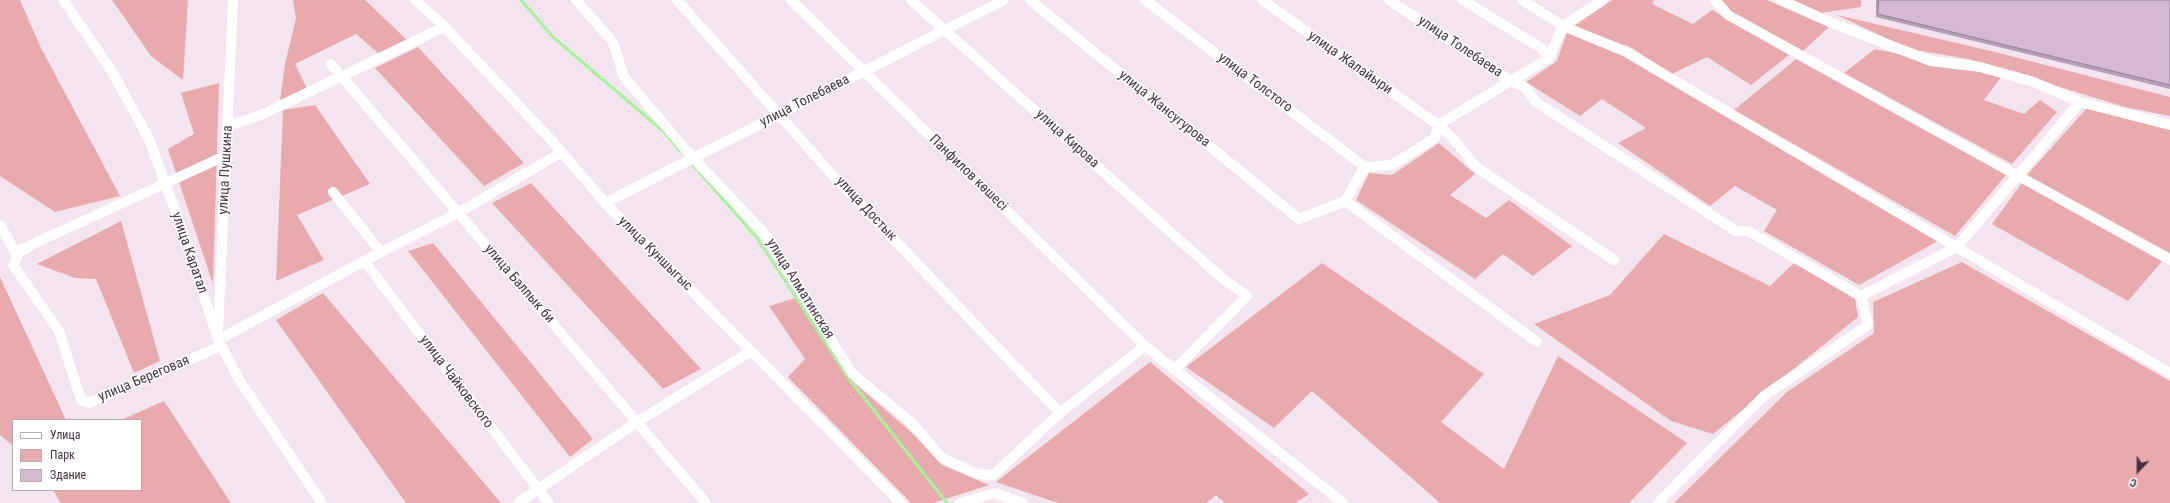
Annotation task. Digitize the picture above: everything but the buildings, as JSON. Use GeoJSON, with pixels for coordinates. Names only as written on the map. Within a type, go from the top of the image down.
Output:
{"type":"FeatureCollection","features":[{"type":"Feature","properties":{"kind":"street","name":"улица Каратал"},"geometry":{"type":"LineString","coordinates":[[63,0],[110,68],[149,139],[187,243],[220,343],[240,381],[322,503]]}},
{"type":"Feature","properties":{"kind":"street","name":"улица Пушкина"},"geometry":{"type":"LineString","coordinates":[[220,343],[233,0]]}},
{"type":"Feature","properties":{"kind":"street","name":"улица Куншыгыс"},"geometry":{"type":"LineString","coordinates":[[414,0],[444,27],[562,152],[605,203],[901,503]]}},
{"type":"Feature","properties":{"kind":"street","name":"улица Алматинская"},"geometry":{"type":"LineString","coordinates":[[576,0],[613,42],[624,77],[693,158],[765,234],[852,373],[913,424],[942,458],[978,474],[993,475],[1060,413],[1145,346]]}},
{"type":"Feature","properties":{"kind":"street","name":"улица Достык"},"geometry":{"type":"LineString","coordinates":[[677,0],[781,114],[836,179],[1060,413]]}},
{"type":"Feature","properties":{"kind":"street","name":"Панфилов көшесі"},"geometry":{"type":"LineString","coordinates":[[791,0],[1145,346],[1343,503]]}},
{"type":"Feature","properties":{"kind":"street","name":"улица Кирова"},"geometry":{"type":"LineString","coordinates":[[912,0],[1223,279],[1248,296],[1174,370]]}},
{"type":"Feature","properties":{"kind":"street","name":"улица Толебаева"},"geometry":{"type":"LineString","coordinates":[[605,203],[1004,0]]}},
{"type":"Feature","properties":{"kind":"street","name":"улица Жансугурова"},"geometry":{"type":"LineString","coordinates":[[1030,0],[1299,219],[1345,201]]}},
{"type":"Feature","properties":{"kind":"street","name":"улица Толстого"},"geometry":{"type":"LineString","coordinates":[[1145,0],[1365,167]]}},
{"type":"Feature","properties":{"kind":"street","name":"улица Жалайыри"},"geometry":{"type":"LineString","coordinates":[[1262,0],[1438,125],[1452,137],[1474,166],[1614,260]]}},
{"type":"Feature","properties":{"kind":"street","name":"улица Толебаева"},"geometry":{"type":"LineString","coordinates":[[1389,0],[1510,81],[1525,87],[1536,102],[1736,231],[1749,232],[1861,296]]}},
{"type":"Feature","properties":{"kind":"street"},"geometry":{"type":"LineString","coordinates":[[1463,0],[1541,48],[1549,58]]}},
{"type":"Feature","properties":{"kind":"street"},"geometry":{"type":"LineString","coordinates":[[1522,0],[1563,26],[1626,52],[2170,373]]}},
{"type":"Feature","properties":{"kind":"street"},"geometry":{"type":"LineString","coordinates":[[1536,342],[1345,201],[1365,167],[1392,165],[1436,138],[1438,125],[1549,58],[1563,26],[1603,0]]}},
{"type":"Feature","properties":{"kind":"street"},"geometry":{"type":"LineString","coordinates":[[1715,0],[1728,15],[2170,260]]}},
{"type":"Feature","properties":{"kind":"street"},"geometry":{"type":"LineString","coordinates":[[1781,0],[1832,23],[1931,60],[1980,67],[2034,82],[2080,102],[2170,124]]}},
{"type":"Feature","properties":{"kind":"street"},"geometry":{"type":"LineString","coordinates":[[228,126],[261,115],[444,27]]}},
{"type":"Feature","properties":{"kind":"street","name":"улица Балпык би"},"geometry":{"type":"LineString","coordinates":[[331,64],[706,503]]}},
{"type":"Feature","properties":{"kind":"street"},"geometry":{"type":"LineString","coordinates":[[1658,503],[1764,396],[1868,325],[1861,296],[1957,247],[2016,175],[2080,102]]}},
{"type":"Feature","properties":{"kind":"street"},"geometry":{"type":"LineString","coordinates":[[220,343],[364,261],[458,213],[562,152]]}},
{"type":"Feature","properties":{"kind":"street","name":"улица Береговая"},"geometry":{"type":"LineString","coordinates":[[0,225],[7,230],[10,246],[15,252],[164,182],[226,155]]}},
{"type":"Feature","properties":{"kind":"street"},"geometry":{"type":"LineString","coordinates":[[334,192],[381,252]]}},
{"type":"Feature","properties":{"kind":"street","name":"улица Береговая"},"geometry":{"type":"LineString","coordinates":[[33,244],[19,253],[13,265],[59,331],[81,400],[89,403],[220,343]]}},
{"type":"Feature","properties":{"kind":"street","name":"улица Чайковского"},"geometry":{"type":"LineString","coordinates":[[364,261],[549,503]]}},
{"type":"Feature","properties":{"kind":"street"},"geometry":{"type":"LineString","coordinates":[[518,503],[637,422],[751,351]]}},
{"type":"Feature","properties":{"kind":"street"},"geometry":{"type":"LineString","coordinates":[[960,503],[995,493],[1023,503]]}},
{"type":"Feature","properties":{"kind":"green space"},"geometry":{"type":"Polygon","coordinates":[[[0,0],[20,0],[40,46],[120,196],[55,212],[0,176],[0,0]]]}},
{"type":"Feature","properties":{"kind":"green space"},"geometry":{"type":"Polygon","coordinates":[[[112,0],[188,0],[183,80],[151,56],[112,0]]]}},
{"type":"Feature","properties":{"kind":"green space"},"geometry":{"type":"Polygon","coordinates":[[[293,0],[365,0],[407,40],[379,54],[356,34],[295,64],[307,89],[280,101],[285,64],[296,18],[293,0]]]}},
{"type":"Feature","properties":{"kind":"green space"},"geometry":{"type":"Polygon","coordinates":[[[1612,0],[1654,0],[1652,4],[1693,24],[1712,10],[1789,55],[1751,85],[1707,57],[1672,74],[1632,48],[1574,26],[1612,0]]]}},
{"type":"Feature","properties":{"kind":"green space"},"geometry":{"type":"Polygon","coordinates":[[[1720,0],[1767,0],[1829,27],[1803,51],[1729,11],[1720,0]]]}},
{"type":"Feature","properties":{"kind":"green space"},"geometry":{"type":"Polygon","coordinates":[[[1789,0],[1861,0],[1861,7],[1820,13],[1789,0]]]}},
{"type":"Feature","properties":{"kind":"green space"},"geometry":{"type":"Polygon","coordinates":[[[1837,15],[1995,52],[2170,97],[2170,116],[2125,107],[1969,59],[1909,49],[1837,15]]]}},
{"type":"Feature","properties":{"kind":"green space"},"geometry":{"type":"Polygon","coordinates":[[[1567,32],[1625,56],[1938,241],[1859,285],[1764,231],[1777,210],[1735,186],[1710,206],[1618,143],[1646,128],[1602,99],[1580,116],[1526,82],[1557,61],[1567,32]]]}},
{"type":"Feature","properties":{"kind":"green space"},"geometry":{"type":"Polygon","coordinates":[[[418,47],[524,163],[484,186],[375,68],[418,47]]]}},
{"type":"Feature","properties":{"kind":"green space"},"geometry":{"type":"Polygon","coordinates":[[[1875,49],[2002,76],[1984,100],[2024,114],[2040,100],[2057,112],[2012,164],[1844,73],[1875,49]]]}},
{"type":"Feature","properties":{"kind":"green space"},"geometry":{"type":"Polygon","coordinates":[[[1796,59],[2006,175],[1955,236],[1734,110],[1796,59]]]}},
{"type":"Feature","properties":{"kind":"green space"},"geometry":{"type":"Polygon","coordinates":[[[219,83],[213,284],[168,149],[194,134],[181,93],[219,83]]]}},
{"type":"Feature","properties":{"kind":"green space"},"geometry":{"type":"Polygon","coordinates":[[[315,105],[370,184],[297,215],[324,260],[276,281],[283,110],[315,105]]]}},
{"type":"Feature","properties":{"kind":"green space"},"geometry":{"type":"Polygon","coordinates":[[[2087,108],[2170,129],[2170,253],[2027,175],[2087,108]]]}},
{"type":"Feature","properties":{"kind":"green space"},"geometry":{"type":"Polygon","coordinates":[[[1439,143],[1475,174],[1450,195],[1486,218],[1509,200],[1572,246],[1533,276],[1503,254],[1475,279],[1356,200],[1369,173],[1392,175],[1439,143]]]}},
{"type":"Feature","properties":{"kind":"green space"},"geometry":{"type":"Polygon","coordinates":[[[531,183],[701,369],[663,389],[492,203],[531,183]]]}},
{"type":"Feature","properties":{"kind":"green space"},"geometry":{"type":"Polygon","coordinates":[[[2022,183],[2165,258],[2128,301],[1992,224],[2022,183]]]}},
{"type":"Feature","properties":{"kind":"green space"},"geometry":{"type":"Polygon","coordinates":[[[121,221],[160,361],[134,373],[96,279],[75,278],[37,264],[121,221]]]}},
{"type":"Feature","properties":{"kind":"green space"},"geometry":{"type":"Polygon","coordinates":[[[1664,234],[1770,286],[1794,263],[1855,299],[1858,317],[1713,434],[1671,421],[1534,324],[1610,295],[1664,234]]]}},
{"type":"Feature","properties":{"kind":"green space"},"geometry":{"type":"Polygon","coordinates":[[[433,243],[593,439],[570,457],[408,251],[433,243]]]}},
{"type":"Feature","properties":{"kind":"green space"},"geometry":{"type":"Polygon","coordinates":[[[1962,262],[2170,381],[2170,503],[1674,503],[1787,392],[1874,333],[1873,302],[1962,262]]]}},
{"type":"Feature","properties":{"kind":"green space"},"geometry":{"type":"Polygon","coordinates":[[[1322,263],[1484,374],[1441,422],[1504,469],[1558,356],[1687,443],[1629,503],[1440,503],[1312,391],[1274,428],[1186,367],[1322,263]]]}},
{"type":"Feature","properties":{"kind":"green space"},"geometry":{"type":"Polygon","coordinates":[[[0,277],[66,419],[12,419],[12,445],[0,435],[0,277]]]}},
{"type":"Feature","properties":{"kind":"green space"},"geometry":{"type":"Polygon","coordinates":[[[323,293],[501,503],[406,503],[276,320],[323,293]]]}},
{"type":"Feature","properties":{"kind":"green space"},"geometry":{"type":"Polygon","coordinates":[[[796,298],[845,375],[910,431],[942,465],[989,485],[933,503],[911,503],[788,377],[805,359],[769,306],[796,298]]]}},
{"type":"Feature","properties":{"kind":"green space"},"geometry":{"type":"Polygon","coordinates":[[[1150,362],[1309,494],[1295,503],[1225,503],[1216,495],[1206,503],[1058,503],[996,482],[1150,362]]]}},
{"type":"Feature","properties":{"kind":"green space"},"geometry":{"type":"Polygon","coordinates":[[[164,401],[231,503],[61,503],[54,491],[142,491],[142,419],[123,419],[164,401]]]}},
{"type":"Feature","properties":{"kind":"waterway"},"geometry":{"type":"LineString","coordinates":[[521,0],[553,37],[664,132],[680,151]]}},
{"type":"Feature","properties":{"kind":"waterway"},"geometry":{"type":"LineString","coordinates":[[692,164],[757,238],[850,380],[947,503]]}}]}
